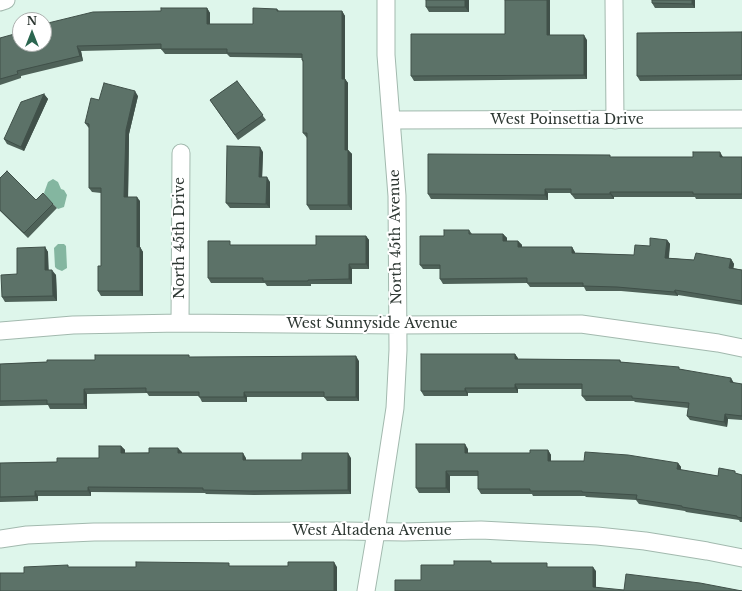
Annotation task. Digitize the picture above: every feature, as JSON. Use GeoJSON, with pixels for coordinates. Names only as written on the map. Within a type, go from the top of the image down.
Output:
{"type":"FeatureCollection","features":[{"type":"Feature","properties":{"kind":"street"},"geometry":{"type":"LineString","coordinates":[[0,2],[6,0]]}},
{"type":"Feature","properties":{"kind":"street","name":"North 45th Avenue"},"geometry":{"type":"LineString","coordinates":[[366,591],[395,408],[398,325],[397,196],[386,55],[386,0]]}},
{"type":"Feature","properties":{"kind":"street"},"geometry":{"type":"LineString","coordinates":[[614,0],[615,120]]}},
{"type":"Feature","properties":{"kind":"street","name":"West Poinsettia Drive"},"geometry":{"type":"LineString","coordinates":[[391,120],[742,120]]}},
{"type":"Feature","properties":{"kind":"street","name":"North 45th Drive"},"geometry":{"type":"LineString","coordinates":[[180,323],[181,153]]}},
{"type":"Feature","properties":{"kind":"street","name":"West Sunnyside Avenue"},"geometry":{"type":"LineString","coordinates":[[0,330],[73,325],[180,323],[398,325],[581,324],[718,343],[742,348]]}},
{"type":"Feature","properties":{"kind":"street","name":"West Altadena Avenue"},"geometry":{"type":"LineString","coordinates":[[0,539],[27,535],[94,532],[376,532],[481,530],[597,536],[645,541],[742,558]]}},
{"type":"Feature","properties":{"kind":"shaded area"},"geometry":{"type":"Polygon","coordinates":[[[53,179],[58,182],[61,189],[64,190],[67,195],[64,207],[58,209],[44,193],[48,182],[53,179]]]}},
{"type":"Feature","properties":{"kind":"shaded area"},"geometry":{"type":"Polygon","coordinates":[[[58,244],[64,244],[66,246],[67,268],[62,271],[55,267],[54,248],[58,244]]]}},
{"type":"Feature","properties":{"kind":"building"},"geometry":{"type":"Polygon","coordinates":[[[426,0],[465,0],[465,7],[426,7],[426,0]]]}},
{"type":"Feature","properties":{"kind":"building"},"geometry":{"type":"Polygon","coordinates":[[[505,0],[547,0],[547,35],[584,35],[584,75],[411,76],[411,34],[505,34],[505,0]]]}},
{"type":"Feature","properties":{"kind":"building"},"geometry":{"type":"Polygon","coordinates":[[[652,0],[692,0],[692,4],[652,3],[652,0]]]}},
{"type":"Feature","properties":{"kind":"building"},"geometry":{"type":"Polygon","coordinates":[[[161,8],[207,8],[207,24],[253,24],[253,8],[277,9],[277,11],[342,11],[342,79],[345,79],[345,150],[348,150],[348,205],[307,205],[307,133],[303,133],[302,54],[227,53],[227,49],[161,49],[161,44],[77,46],[80,56],[17,71],[18,74],[0,79],[0,38],[12,35],[12,52],[52,52],[52,22],[93,12],[161,11],[161,8]]]}},
{"type":"Feature","properties":{"kind":"building"},"geometry":{"type":"Polygon","coordinates":[[[742,32],[742,75],[637,76],[637,33],[742,32]]]}},
{"type":"Feature","properties":{"kind":"building"},"geometry":{"type":"Polygon","coordinates":[[[237,81],[263,115],[235,135],[210,100],[237,81]]]}},
{"type":"Feature","properties":{"kind":"building"},"geometry":{"type":"Polygon","coordinates":[[[104,83],[135,91],[126,130],[124,197],[137,197],[137,247],[140,247],[140,291],[98,291],[98,266],[101,266],[101,188],[89,188],[89,124],[85,123],[91,98],[99,100],[104,83]]]}},
{"type":"Feature","properties":{"kind":"building"},"geometry":{"type":"Polygon","coordinates":[[[44,94],[21,147],[4,139],[21,102],[44,94]]]}},
{"type":"Feature","properties":{"kind":"building"},"geometry":{"type":"Polygon","coordinates":[[[227,146],[260,147],[259,177],[267,177],[266,204],[226,203],[227,146]]]}},
{"type":"Feature","properties":{"kind":"building"},"geometry":{"type":"Polygon","coordinates":[[[693,152],[720,152],[720,157],[742,157],[742,194],[693,194],[693,192],[610,192],[610,194],[571,194],[571,189],[545,189],[545,195],[428,194],[428,154],[693,157],[693,152]]]}},
{"type":"Feature","properties":{"kind":"building"},"geometry":{"type":"Polygon","coordinates":[[[7,171],[36,200],[43,193],[53,204],[24,233],[0,210],[0,178],[7,171]]]}},
{"type":"Feature","properties":{"kind":"building"},"geometry":{"type":"Polygon","coordinates":[[[444,230],[469,230],[469,234],[503,234],[503,241],[518,241],[518,247],[572,247],[572,253],[634,255],[635,245],[650,246],[650,238],[667,240],[665,258],[694,260],[696,253],[731,259],[729,268],[742,270],[742,301],[675,290],[674,292],[617,287],[583,286],[583,283],[527,283],[527,278],[440,279],[440,265],[420,265],[420,236],[444,236],[444,230]]]}},
{"type":"Feature","properties":{"kind":"building"},"geometry":{"type":"Polygon","coordinates":[[[316,236],[366,236],[366,264],[349,264],[349,279],[263,281],[263,278],[208,278],[208,241],[230,241],[230,245],[316,245],[316,236]]]}},
{"type":"Feature","properties":{"kind":"building"},"geometry":{"type":"Polygon","coordinates":[[[45,247],[45,270],[52,270],[53,296],[2,297],[1,275],[17,274],[17,248],[45,247]]]}},
{"type":"Feature","properties":{"kind":"building"},"geometry":{"type":"Polygon","coordinates":[[[421,354],[515,354],[515,359],[620,360],[620,362],[679,367],[679,369],[731,378],[730,382],[742,384],[742,416],[725,414],[724,422],[687,416],[689,403],[632,398],[632,396],[582,396],[582,384],[515,384],[515,388],[465,388],[465,391],[421,391],[421,354]]]}},
{"type":"Feature","properties":{"kind":"building"},"geometry":{"type":"Polygon","coordinates":[[[95,355],[189,355],[189,357],[356,356],[356,397],[324,397],[324,392],[244,392],[244,397],[199,397],[199,392],[146,392],[146,388],[84,389],[84,404],[47,404],[47,400],[0,401],[0,364],[47,362],[47,360],[95,360],[95,355]]]}},
{"type":"Feature","properties":{"kind":"building"},"geometry":{"type":"Polygon","coordinates":[[[416,444],[465,444],[465,453],[530,453],[530,450],[548,450],[548,461],[584,461],[585,452],[628,455],[678,463],[677,469],[718,476],[719,468],[735,471],[735,473],[742,475],[742,518],[682,506],[636,499],[637,495],[582,491],[530,491],[530,489],[478,489],[478,471],[446,471],[446,488],[416,488],[416,444]]]}},
{"type":"Feature","properties":{"kind":"building"},"geometry":{"type":"Polygon","coordinates":[[[99,446],[121,446],[121,453],[149,453],[149,448],[178,448],[178,453],[243,453],[243,460],[302,460],[302,453],[348,453],[348,490],[250,491],[203,490],[203,488],[88,487],[88,491],[35,491],[35,496],[0,497],[0,463],[57,462],[57,458],[99,458],[99,446]]]}},
{"type":"Feature","properties":{"kind":"building"},"geometry":{"type":"Polygon","coordinates":[[[454,561],[491,561],[491,563],[547,563],[547,567],[593,567],[593,587],[624,590],[626,574],[700,583],[742,591],[395,591],[395,580],[421,580],[421,565],[454,565],[454,561]]]}},
{"type":"Feature","properties":{"kind":"building"},"geometry":{"type":"Polygon","coordinates":[[[136,562],[229,563],[229,566],[288,566],[288,562],[334,562],[334,591],[0,591],[0,573],[24,573],[24,567],[68,565],[68,567],[136,567],[136,562]]]}}]}
